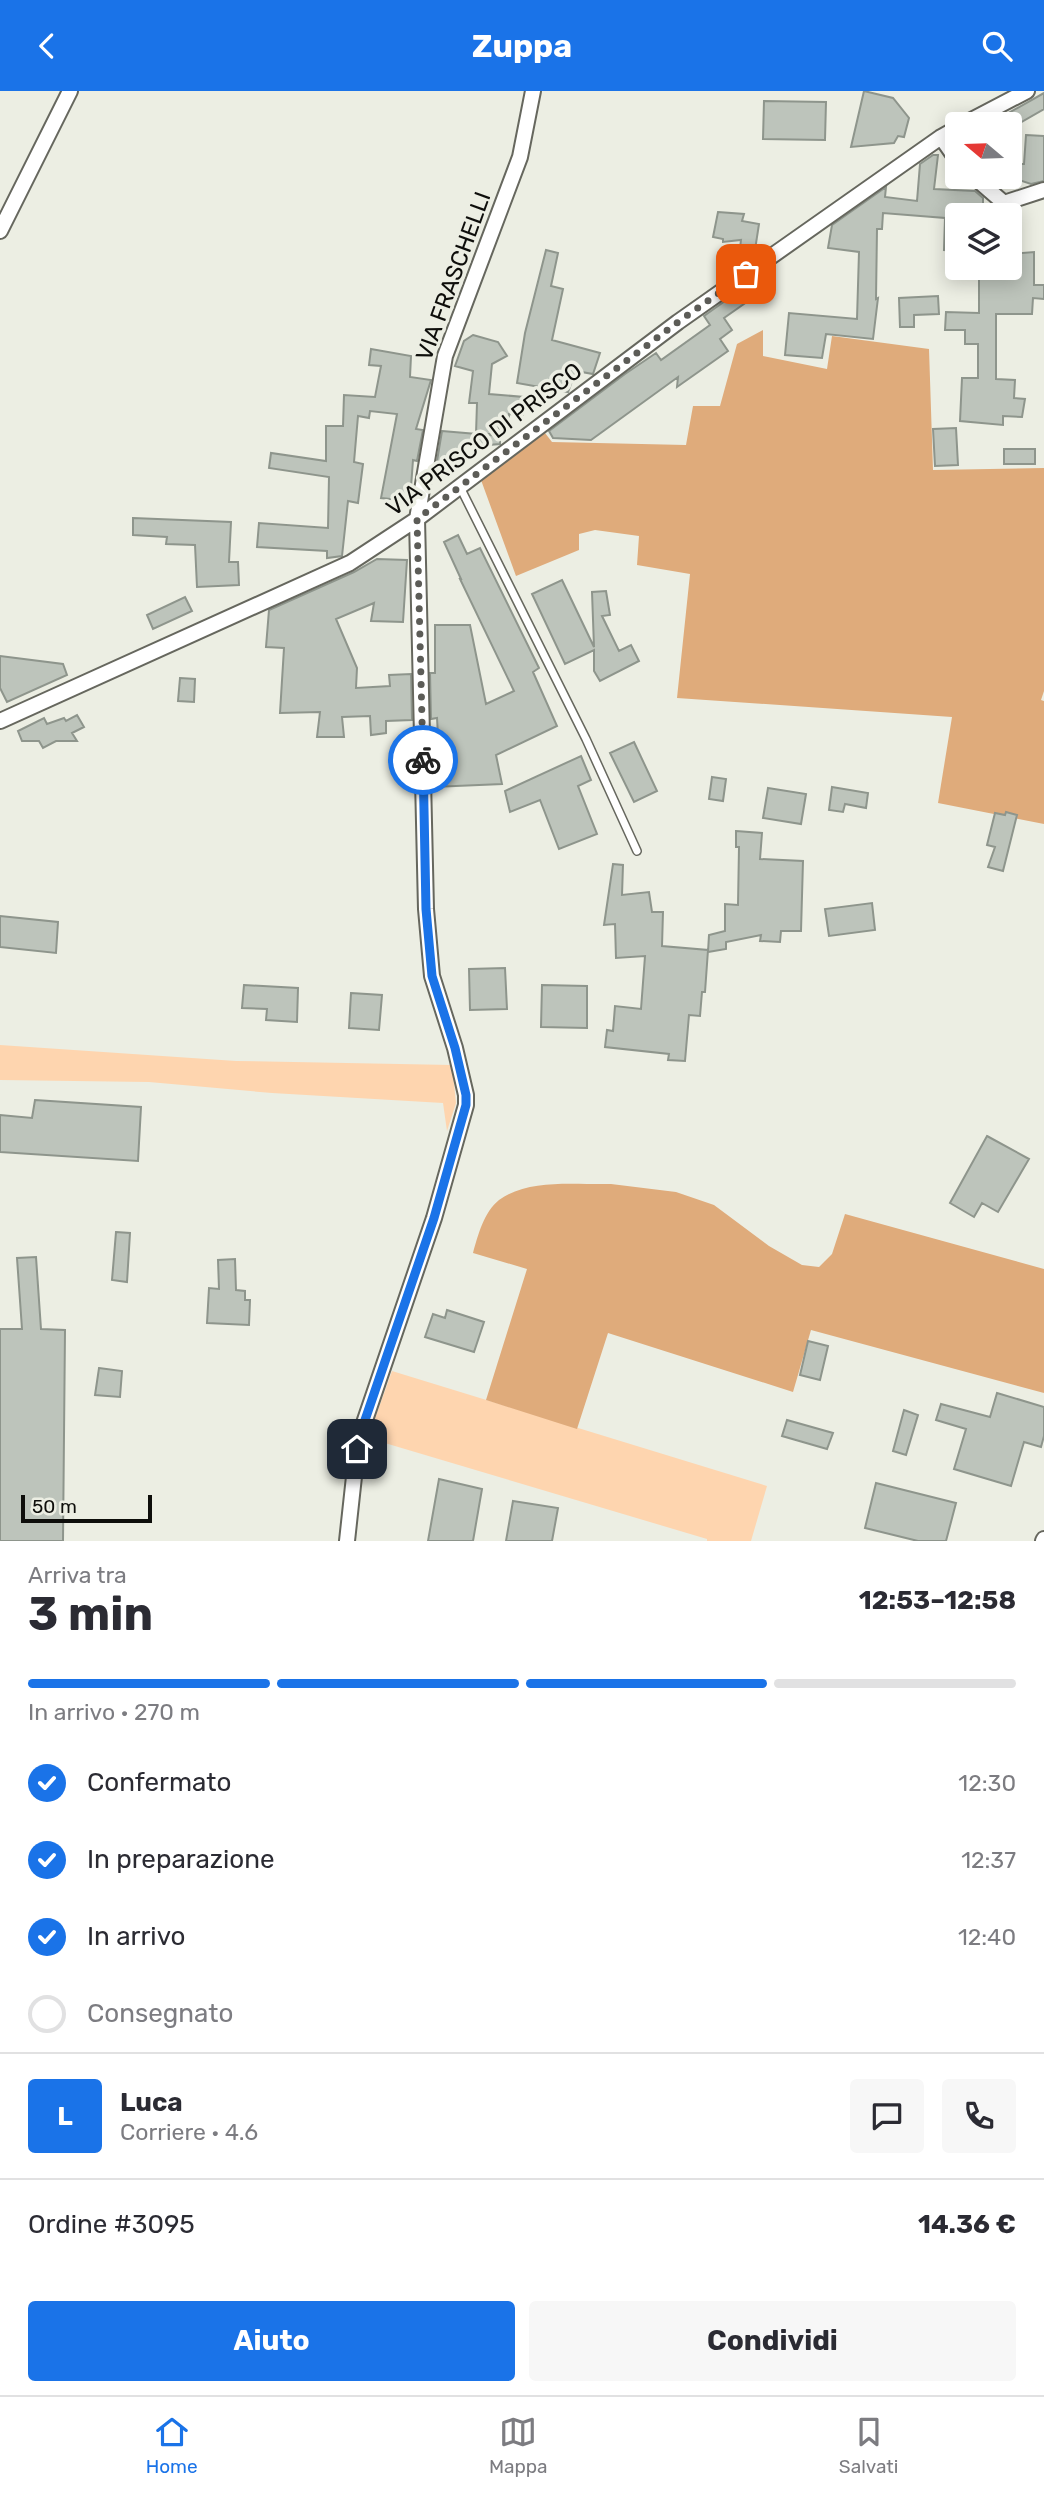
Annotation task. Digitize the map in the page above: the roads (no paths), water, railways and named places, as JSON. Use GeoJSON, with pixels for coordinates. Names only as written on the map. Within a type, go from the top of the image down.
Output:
{"type":"FeatureCollection","features":[{"type":"Feature","properties":{"kind":"street"},"geometry":{"type":"LineString","coordinates":[[0,231],[70,91]]}},
{"type":"Feature","properties":{"kind":"street","name":"VIA FRASCHELLI"},"geometry":{"type":"LineString","coordinates":[[347,1541],[357,1449],[364,1423],[434,1218],[466,1105],[455,1048],[432,976],[426,909],[417,519],[445,355],[520,157],[533,91]]}},
{"type":"Feature","properties":{"kind":"street"},"geometry":{"type":"LineString","coordinates":[[987,112],[1027,91]]}},
{"type":"Feature","properties":{"kind":"street","name":"VIA PRISCO DI PRISCO"},"geometry":{"type":"LineString","coordinates":[[0,720],[350,563],[417,519],[678,322],[945,135]]}},
{"type":"Feature","properties":{"kind":"street"},"geometry":{"type":"LineString","coordinates":[[941,137],[945,143]]}},
{"type":"Feature","properties":{"kind":"street"},"geometry":{"type":"LineString","coordinates":[[988,189],[1004,203],[1044,190]]}},
{"type":"Feature","properties":{"kind":"lane"},"geometry":{"type":"LineString","coordinates":[[460,487],[586,739],[637,851]]}}]}
